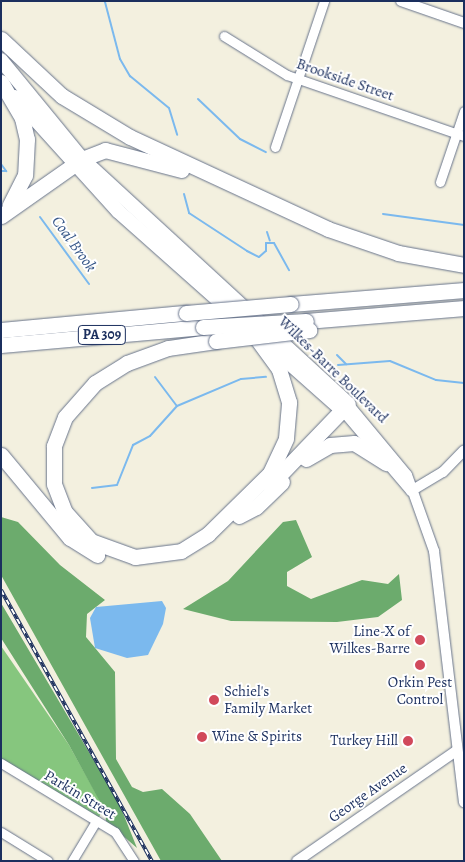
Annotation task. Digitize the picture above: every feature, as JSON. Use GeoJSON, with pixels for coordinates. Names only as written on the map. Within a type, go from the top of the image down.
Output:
{"type":"FeatureCollection","features":[{"type":"Feature","properties":{"kind":"highway"},"geometry":{"type":"LineString","coordinates":[[1,39],[43,81],[102,123],[285,208],[366,243],[464,265]]}},
{"type":"Feature","properties":{"kind":"highway"},"geometry":{"type":"LineString","coordinates":[[1,81],[22,118],[28,149],[19,191],[1,216]]}},
{"type":"Feature","properties":{"kind":"highway"},"geometry":{"type":"LineString","coordinates":[[1,216],[77,162],[105,150],[120,151],[285,208]]}},
{"type":"Feature","properties":{"kind":"highway","name":"PA 309"},"geometry":{"type":"LineString","coordinates":[[1,330],[464,290]]}},
{"type":"Feature","properties":{"kind":"highway","name":"PA 309"},"geometry":{"type":"LineString","coordinates":[[1,345],[203,327],[308,325],[464,308]]}},
{"type":"Feature","properties":{"kind":"highway"},"geometry":{"type":"LineString","coordinates":[[308,325],[216,341],[141,357],[105,376],[79,398],[65,417],[54,446],[52,470],[60,502],[91,541],[127,556],[157,556],[202,539],[270,473],[343,408]]}},
{"type":"Feature","properties":{"kind":"highway"},"geometry":{"type":"LineString","coordinates":[[252,332],[279,369],[289,402],[286,438],[270,473]]}},
{"type":"Feature","properties":{"kind":"highway"},"geometry":{"type":"LineString","coordinates":[[1,455],[70,538],[102,558],[136,565],[180,560],[204,548],[239,516],[343,408]]}},
{"type":"Feature","properties":{"kind":"highway"},"geometry":{"type":"LineString","coordinates":[[239,516],[256,507],[297,467],[330,445],[354,443],[386,463]]}},
{"type":"Feature","properties":{"kind":"main road","name":"Wilkes-Barre Boulevard"},"geometry":{"type":"LineString","coordinates":[[1,60],[77,162],[343,408]]}},
{"type":"Feature","properties":{"kind":"main road","name":"Wilkes-Barre Boulevard"},"geometry":{"type":"LineString","coordinates":[[1,81],[77,162],[252,332],[343,408]]}},
{"type":"Feature","properties":{"kind":"street"},"geometry":{"type":"LineString","coordinates":[[275,147],[324,1]]}},
{"type":"Feature","properties":{"kind":"street"},"geometry":{"type":"LineString","coordinates":[[401,1],[464,23]]}},
{"type":"Feature","properties":{"kind":"street","name":"Brookside Street"},"geometry":{"type":"LineString","coordinates":[[224,36],[299,79],[460,135]]}},
{"type":"Feature","properties":{"kind":"street"},"geometry":{"type":"LineString","coordinates":[[440,182],[460,135],[464,111]]}},
{"type":"Feature","properties":{"kind":"street","name":"Wilkes-Barre Boulevard"},"geometry":{"type":"LineString","coordinates":[[343,408],[386,463],[411,491]]}},
{"type":"Feature","properties":{"kind":"street","name":"Wilkes-Barre Boulevard"},"geometry":{"type":"LineString","coordinates":[[343,408],[390,450],[407,475],[411,491]]}},
{"type":"Feature","properties":{"kind":"street"},"geometry":{"type":"LineString","coordinates":[[464,450],[443,472],[411,491],[428,529],[439,578],[460,751],[464,802]]}},
{"type":"Feature","properties":{"kind":"street","name":"George Avenue"},"geometry":{"type":"LineString","coordinates":[[297,861],[460,751]]}},
{"type":"Feature","properties":{"kind":"street","name":"Parkin Street"},"geometry":{"type":"LineString","coordinates":[[2,766],[115,832],[134,861]]}},
{"type":"Feature","properties":{"kind":"street"},"geometry":{"type":"LineString","coordinates":[[72,861],[96,821]]}},
{"type":"Feature","properties":{"kind":"street"},"geometry":{"type":"LineString","coordinates":[[1,832],[48,861]]}},
{"type":"Feature","properties":{"kind":"green space"},"geometry":{"type":"Polygon","coordinates":[[[1,517],[18,522],[60,565],[105,600],[87,614],[86,637],[115,672],[116,759],[132,787],[143,792],[162,789],[190,814],[222,861],[161,861],[1,575],[1,517]]]}},
{"type":"Feature","properties":{"kind":"green space"},"geometry":{"type":"Polygon","coordinates":[[[296,520],[312,557],[287,572],[287,586],[311,599],[362,580],[388,584],[399,574],[402,600],[378,617],[337,622],[231,621],[183,609],[228,581],[283,522],[296,520]]]}},
{"type":"Feature","properties":{"kind":"green space"},"geometry":{"type":"Polygon","coordinates":[[[1,603],[119,803],[137,848],[106,821],[105,811],[69,745],[1,638],[1,603]]]}},
{"type":"Feature","properties":{"kind":"green space"},"geometry":{"type":"Polygon","coordinates":[[[1,646],[69,745],[103,806],[99,818],[1,761],[1,646]]]}},
{"type":"Feature","properties":{"kind":"water"},"geometry":{"type":"Polygon","coordinates":[[[162,601],[166,608],[163,624],[148,655],[127,658],[95,648],[90,618],[96,607],[162,601]]]}},
{"type":"Feature","properties":{"kind":"waterway"},"geometry":{"type":"LineString","coordinates":[[105,2],[120,59],[130,76],[169,108],[177,135]]}},
{"type":"Feature","properties":{"kind":"waterway"},"geometry":{"type":"LineString","coordinates":[[198,99],[240,139],[266,152]]}},
{"type":"Feature","properties":{"kind":"waterway","name":"Coal Brook"},"geometry":{"type":"LineString","coordinates":[[1,164],[6,171]]}},
{"type":"Feature","properties":{"kind":"waterway","name":"Coal Brook"},"geometry":{"type":"LineString","coordinates":[[1,171],[6,171]]}},
{"type":"Feature","properties":{"kind":"waterway"},"geometry":{"type":"LineString","coordinates":[[184,194],[189,213],[247,251],[259,257],[266,251],[266,243],[274,243],[289,270]]}},
{"type":"Feature","properties":{"kind":"waterway"},"geometry":{"type":"LineString","coordinates":[[383,214],[464,225]]}},
{"type":"Feature","properties":{"kind":"waterway","name":"Coal Brook"},"geometry":{"type":"LineString","coordinates":[[40,217],[89,284]]}},
{"type":"Feature","properties":{"kind":"waterway"},"geometry":{"type":"LineString","coordinates":[[267,232],[270,241]]}},
{"type":"Feature","properties":{"kind":"waterway"},"geometry":{"type":"LineString","coordinates":[[337,355],[346,364]]}},
{"type":"Feature","properties":{"kind":"waterway"},"geometry":{"type":"LineString","coordinates":[[338,365],[390,361],[436,380],[464,383]]}},
{"type":"Feature","properties":{"kind":"waterway","name":"Coal Brook"},"geometry":{"type":"LineString","coordinates":[[155,377],[177,406]]}},
{"type":"Feature","properties":{"kind":"waterway"},"geometry":{"type":"LineString","coordinates":[[92,488],[117,485],[133,445],[150,436],[177,406],[241,379],[266,377]]}},
{"type":"Feature","properties":{"kind":"railway"},"geometry":{"type":"LineString","coordinates":[[1,590],[152,861]]}},
{"type":"Feature","properties":{"kind":"place","name":"Line-X of Wilkes-Barre"},"geometry":{"type":"Point","coordinates":[420,640]}},
{"type":"Feature","properties":{"kind":"place","name":"Orkin Pest Control"},"geometry":{"type":"Point","coordinates":[420,665]}},
{"type":"Feature","properties":{"kind":"place","name":"Schiel's Family Market"},"geometry":{"type":"Point","coordinates":[214,700]}},
{"type":"Feature","properties":{"kind":"place","name":"Wine & Spirits"},"geometry":{"type":"Point","coordinates":[202,737]}},
{"type":"Feature","properties":{"kind":"place","name":"Turkey Hill"},"geometry":{"type":"Point","coordinates":[408,741]}}]}
